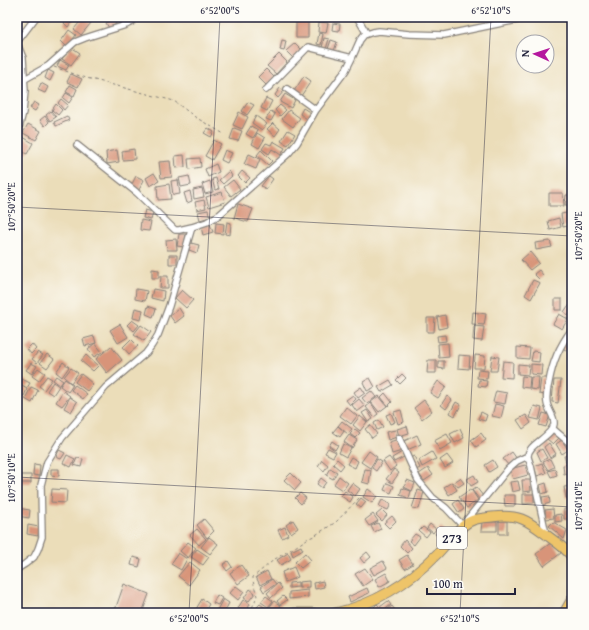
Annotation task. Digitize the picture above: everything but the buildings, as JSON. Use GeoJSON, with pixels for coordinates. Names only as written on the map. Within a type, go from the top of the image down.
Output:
{"type":"FeatureCollection","features":[{"type":"Feature","properties":{"kind":"main road","name":"273"},"geometry":{"type":"LineString","coordinates":[[334,613],[358,607],[398,586],[416,573],[438,553],[463,526],[470,521],[496,516],[516,516],[529,522],[571,555]]}},
{"type":"Feature","properties":{"kind":"main road"},"geometry":{"type":"LineString","coordinates":[[564,613],[572,599]]}},
{"type":"Feature","properties":{"kind":"main road"},"geometry":{"type":"LineString","coordinates":[[294,613],[313,613]]}},
{"type":"Feature","properties":{"kind":"street"},"geometry":{"type":"LineString","coordinates":[[17,136],[24,112],[26,91],[23,58],[17,42],[36,17]]}},
{"type":"Feature","properties":{"kind":"street"},"geometry":{"type":"LineString","coordinates":[[357,17],[367,34]]}},
{"type":"Feature","properties":{"kind":"street"},"geometry":{"type":"LineString","coordinates":[[77,145],[136,192],[175,230],[192,227],[207,222],[219,215],[279,164],[288,154],[297,143],[316,110],[341,77],[364,35],[379,31],[444,35],[517,20],[521,17]]}},
{"type":"Feature","properties":{"kind":"street"},"geometry":{"type":"LineString","coordinates":[[25,79],[48,66],[75,42],[132,22]]}},
{"type":"Feature","properties":{"kind":"street"},"geometry":{"type":"LineString","coordinates":[[266,90],[308,47],[352,58]]}},
{"type":"Feature","properties":{"kind":"street"},"geometry":{"type":"LineString","coordinates":[[287,89],[316,110]]}},
{"type":"Feature","properties":{"kind":"street"},"geometry":{"type":"LineString","coordinates":[[17,568],[34,557],[42,537],[41,485],[47,462],[62,438],[106,387],[146,353],[158,336],[170,306],[192,227]]}},
{"type":"Feature","properties":{"kind":"street"},"geometry":{"type":"LineString","coordinates":[[546,535],[528,456],[533,446],[548,433],[554,424],[547,404],[546,392],[554,359],[559,348],[572,329]]}},
{"type":"Feature","properties":{"kind":"street"},"geometry":{"type":"LineString","coordinates":[[552,428],[572,445]]}},
{"type":"Feature","properties":{"kind":"street"},"geometry":{"type":"LineString","coordinates":[[399,438],[418,480],[433,498],[446,508],[463,526],[508,469],[517,461],[528,456]]}},
{"type":"Feature","properties":{"kind":"path"},"geometry":{"type":"LineString","coordinates":[[48,66],[83,77],[174,101],[195,117],[224,134]]}},
{"type":"Feature","properties":{"kind":"path"},"geometry":{"type":"LineString","coordinates":[[250,613],[258,596],[253,577],[275,559],[336,522],[360,497]]}}]}
